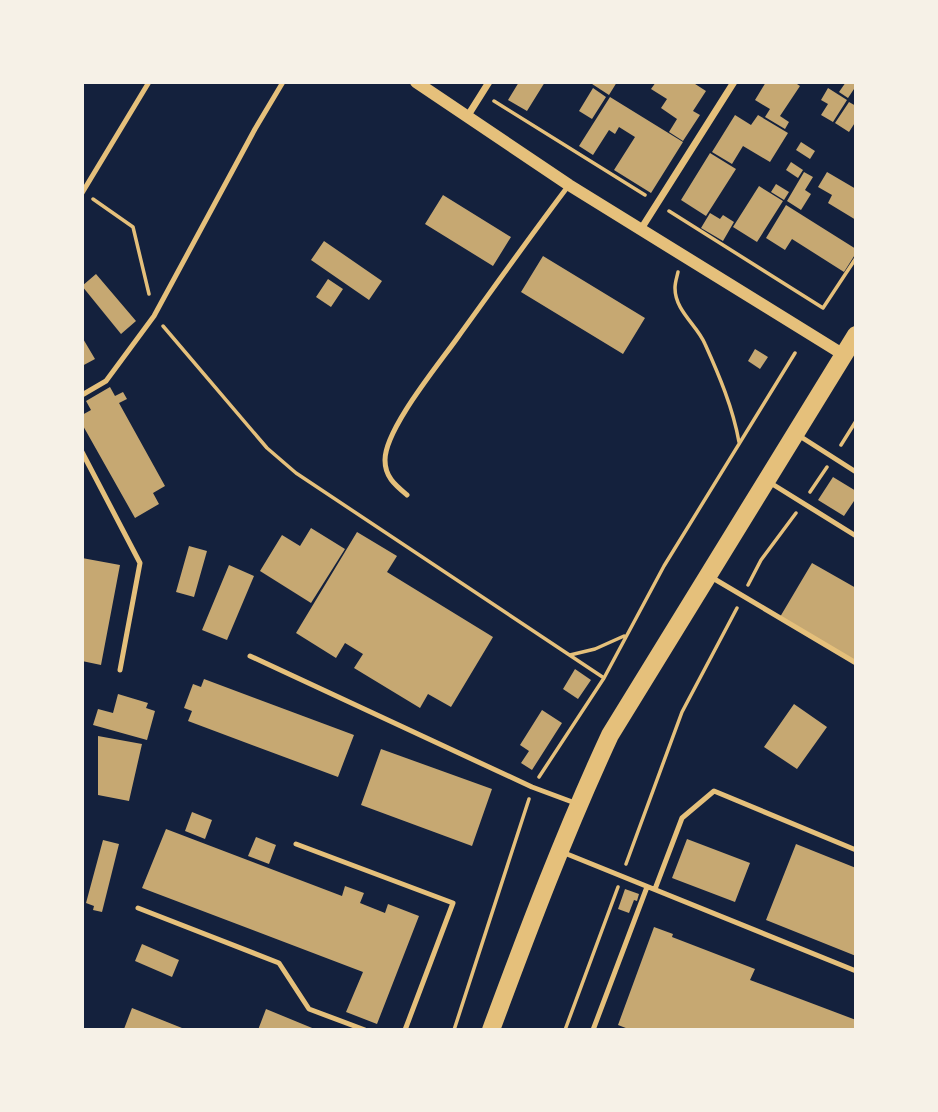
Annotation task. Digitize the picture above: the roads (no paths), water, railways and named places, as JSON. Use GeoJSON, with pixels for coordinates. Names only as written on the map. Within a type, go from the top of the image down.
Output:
{"type":"FeatureCollection","features":[{"type":"Feature","properties":{"kind":"main road"},"geometry":{"type":"LineString","coordinates":[[491,1030],[559,851],[610,735],[856,335]]}},
{"type":"Feature","properties":{"kind":"street"},"geometry":{"type":"LineString","coordinates":[[416,82],[569,185],[844,355]]}},
{"type":"Feature","properties":{"kind":"street"},"geometry":{"type":"LineString","coordinates":[[467,117],[489,82]]}},
{"type":"Feature","properties":{"kind":"street"},"geometry":{"type":"LineString","coordinates":[[641,229],[734,82]]}},
{"type":"Feature","properties":{"kind":"lane"},"geometry":{"type":"LineString","coordinates":[[82,193],[149,82]]}},
{"type":"Feature","properties":{"kind":"lane"},"geometry":{"type":"LineString","coordinates":[[82,395],[106,381],[154,316],[283,82]]}},
{"type":"Feature","properties":{"kind":"lane"},"geometry":{"type":"LineString","coordinates":[[90,181],[97,185]]}},
{"type":"Feature","properties":{"kind":"lane"},"geometry":{"type":"LineString","coordinates":[[407,495],[393,484],[387,472],[385,458],[391,438],[407,408],[569,185]]}},
{"type":"Feature","properties":{"kind":"lane"},"geometry":{"type":"LineString","coordinates":[[795,433],[856,472]]}},
{"type":"Feature","properties":{"kind":"lane"},"geometry":{"type":"LineString","coordinates":[[82,452],[140,563],[120,670]]}},
{"type":"Feature","properties":{"kind":"lane"},"geometry":{"type":"LineString","coordinates":[[766,481],[856,536]]}},
{"type":"Feature","properties":{"kind":"lane"},"geometry":{"type":"LineString","coordinates":[[708,575],[856,663]]}},
{"type":"Feature","properties":{"kind":"lane"},"geometry":{"type":"LineString","coordinates":[[250,656],[533,787],[578,804]]}},
{"type":"Feature","properties":{"kind":"lane"},"geometry":{"type":"LineString","coordinates":[[655,890],[682,818],[714,792],[856,849]]}},
{"type":"Feature","properties":{"kind":"lane"},"geometry":{"type":"LineString","coordinates":[[296,844],[453,903],[405,1030]]}},
{"type":"Feature","properties":{"kind":"lane"},"geometry":{"type":"LineString","coordinates":[[559,851],[856,971]]}},
{"type":"Feature","properties":{"kind":"lane"},"geometry":{"type":"LineString","coordinates":[[593,1030],[647,887]]}},
{"type":"Feature","properties":{"kind":"lane"},"geometry":{"type":"LineString","coordinates":[[138,908],[279,963],[309,1009],[365,1030]]}}]}
